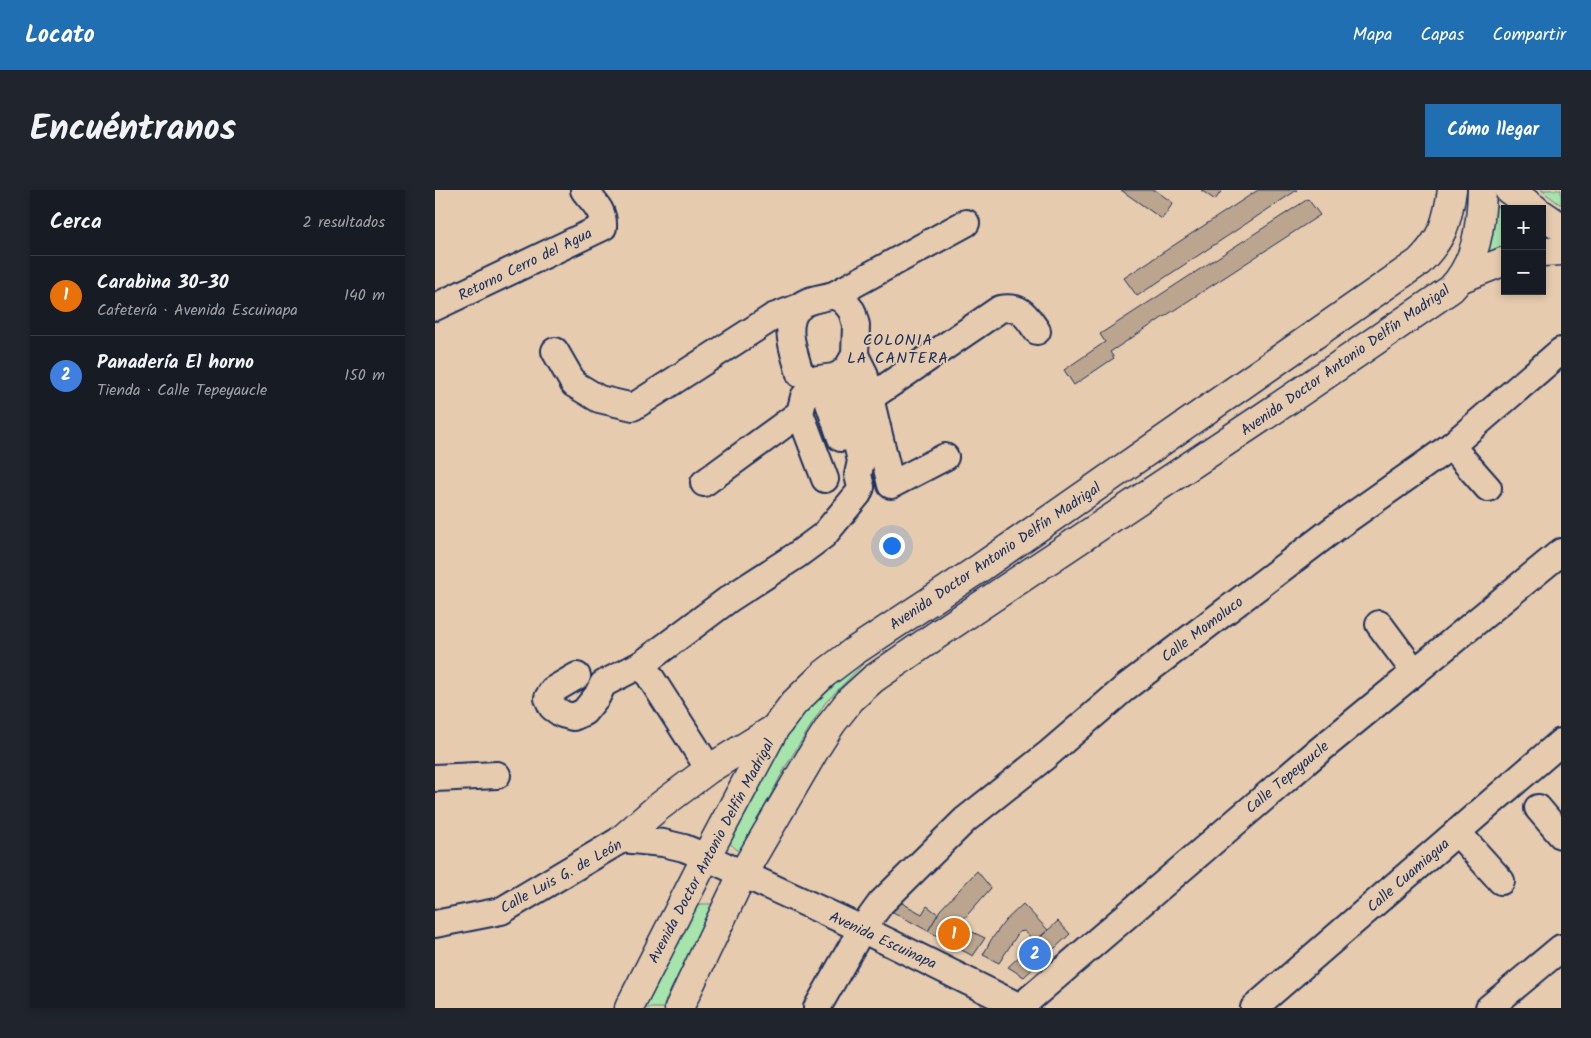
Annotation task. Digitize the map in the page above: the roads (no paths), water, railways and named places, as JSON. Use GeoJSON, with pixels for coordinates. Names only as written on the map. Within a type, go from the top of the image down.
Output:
{"type":"FeatureCollection","features":[{"type":"Feature","properties":{"kind":"main road","name":"Avenida Doctor Antonio Delfín Madrigal"},"geometry":{"type":"LineString","coordinates":[[629,1008],[706,857],[775,728],[794,703],[824,674],[853,652],[977,570],[1419,262],[1433,248],[1443,231],[1452,190]]}},
{"type":"Feature","properties":{"kind":"main road","name":"Avenida Doctor Antonio Delfín Madrigal"},"geometry":{"type":"LineString","coordinates":[[679,1008],[742,875],[832,723],[851,699],[873,679],[1451,289],[1462,278],[1471,258],[1481,217],[1482,190]]}},
{"type":"Feature","properties":{"kind":"main road"},"geometry":{"type":"LineString","coordinates":[[1509,190],[1530,205]]}},
{"type":"Feature","properties":{"kind":"main road"},"geometry":{"type":"LineString","coordinates":[[1546,217],[1561,227]]}},
{"type":"Feature","properties":{"kind":"main road"},"geometry":{"type":"LineString","coordinates":[[1546,252],[1561,251]]}},
{"type":"Feature","properties":{"kind":"main road"},"geometry":{"type":"LineString","coordinates":[[1462,278],[1501,263]]}},
{"type":"Feature","properties":{"kind":"main road"},"geometry":{"type":"LineString","coordinates":[[622,839],[656,809],[702,758],[775,728]]}},
{"type":"Feature","properties":{"kind":"street","name":"Retorno Cerro del Agua"},"geometry":{"type":"LineString","coordinates":[[435,308],[603,227],[604,217],[584,190]]}},
{"type":"Feature","properties":{"kind":"street"},"geometry":{"type":"LineString","coordinates":[[843,303],[858,283],[966,223]]}},
{"type":"Feature","properties":{"kind":"street"},"geometry":{"type":"LineString","coordinates":[[555,351],[574,384],[599,399],[633,407],[788,318],[809,302],[843,303]]}},
{"type":"Feature","properties":{"kind":"street"},"geometry":{"type":"LineString","coordinates":[[825,479],[832,381],[856,326],[843,303]]}},
{"type":"Feature","properties":{"kind":"street"},"geometry":{"type":"LineString","coordinates":[[705,483],[832,381],[1000,309],[1012,307],[1022,311],[1037,331]]}},
{"type":"Feature","properties":{"kind":"street"},"geometry":{"type":"LineString","coordinates":[[788,318],[791,339],[832,381],[893,495],[945,457]]}},
{"type":"Feature","properties":{"kind":"street","name":"Calle Momoluco"},"geometry":{"type":"LineString","coordinates":[[817,1008],[862,929],[881,903],[965,820],[1047,755],[1125,687],[1335,528],[1451,446],[1561,351]]}},
{"type":"Feature","properties":{"kind":"street"},"geometry":{"type":"LineString","coordinates":[[577,676],[553,690],[548,698],[553,707],[562,714],[573,717],[584,712],[597,696],[603,684],[642,664],[729,599],[825,535],[859,494],[861,487],[858,476],[849,463],[832,381]]}},
{"type":"Feature","properties":{"kind":"street"},"geometry":{"type":"LineString","coordinates":[[1451,446],[1488,488]]}},
{"type":"Feature","properties":{"kind":"street","name":"Calle Tepeyaucle"},"geometry":{"type":"LineString","coordinates":[[1020,1007],[1315,754],[1561,552]]}},
{"type":"Feature","properties":{"kind":"street"},"geometry":{"type":"LineString","coordinates":[[1379,624],[1414,671]]}},
{"type":"Feature","properties":{"kind":"street"},"geometry":{"type":"LineString","coordinates":[[642,664],[702,758]]}},
{"type":"Feature","properties":{"kind":"street","name":"Calle Cuamiagua"},"geometry":{"type":"LineString","coordinates":[[1254,1008],[1561,742]]}},
{"type":"Feature","properties":{"kind":"street"},"geometry":{"type":"LineString","coordinates":[[435,778],[497,775]]}},
{"type":"Feature","properties":{"kind":"street"},"geometry":{"type":"LineString","coordinates":[[1538,808],[1561,835]]}},
{"type":"Feature","properties":{"kind":"street"},"geometry":{"type":"LineString","coordinates":[[1457,832],[1501,881]]}},
{"type":"Feature","properties":{"kind":"street","name":"Calle Luis G. de León"},"geometry":{"type":"LineString","coordinates":[[435,924],[501,911],[622,839],[663,843],[684,848],[742,875]]}},
{"type":"Feature","properties":{"kind":"street","name":"Avenida Escuinapa"},"geometry":{"type":"LineString","coordinates":[[742,875],[862,929],[1020,1007]]}},
{"type":"Feature","properties":{"kind":"street"},"geometry":{"type":"LineString","coordinates":[[1489,1008],[1561,948]]}},
{"type":"Feature","properties":{"kind":"place","name":"Carabina 30-30"},"geometry":{"type":"Point","coordinates":[954,934]}},
{"type":"Feature","properties":{"kind":"place","name":"Panadería El horno"},"geometry":{"type":"Point","coordinates":[1035,954]}},
{"type":"Feature","properties":{"kind":"district","name":"COLONIA LA CANTERA"},"geometry":{"type":"Point","coordinates":[898,348]}}]}
